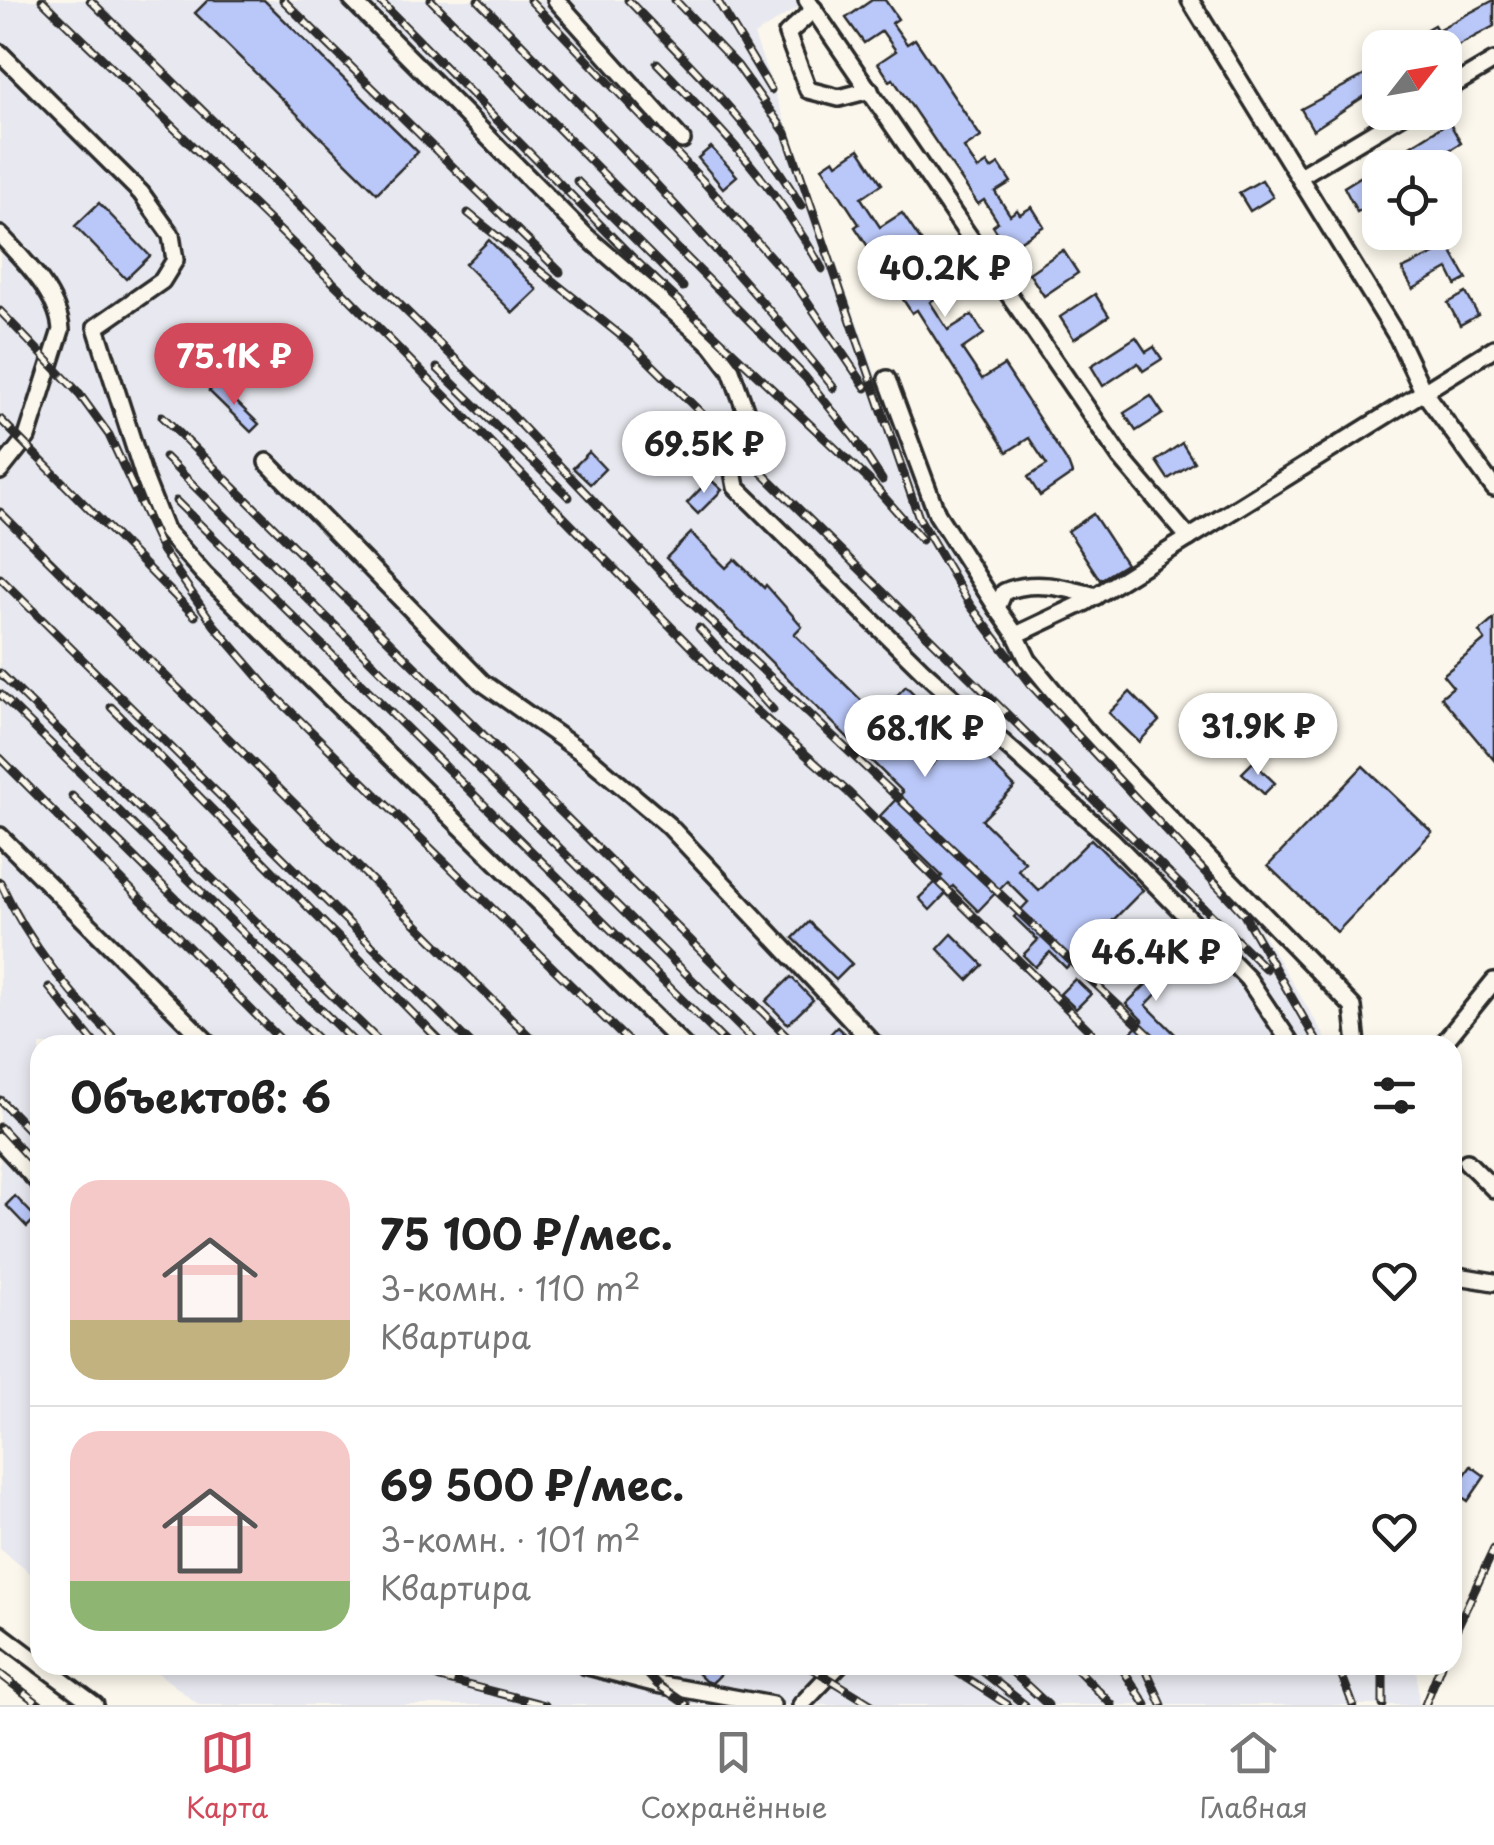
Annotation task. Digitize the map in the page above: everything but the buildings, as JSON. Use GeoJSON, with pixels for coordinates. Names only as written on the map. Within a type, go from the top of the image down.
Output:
{"type":"FeatureCollection","features":[{"type":"Feature","properties":{"kind":"street"},"geometry":{"type":"LineString","coordinates":[[352,0],[587,236],[712,345],[731,370],[745,409],[746,436],[733,470],[736,488],[923,671],[1126,854],[1248,979],[1285,1035]]}},
{"type":"Feature","properties":{"kind":"street"},"geometry":{"type":"LineString","coordinates":[[556,0],[682,140]]}},
{"type":"Feature","properties":{"kind":"street"},"geometry":{"type":"LineString","coordinates":[[1190,0],[1398,338],[1423,392],[1494,488]]}},
{"type":"Feature","properties":{"kind":"street"},"geometry":{"type":"LineString","coordinates":[[870,90],[840,98],[808,90],[787,34],[810,4],[870,90],[1120,458],[1188,538]]}},
{"type":"Feature","properties":{"kind":"street"},"geometry":{"type":"LineString","coordinates":[[0,53],[141,192],[172,235],[175,260],[162,281],[96,327],[61,330]]}},
{"type":"Feature","properties":{"kind":"street"},"geometry":{"type":"LineString","coordinates":[[1462,80],[1494,61]]}},
{"type":"Feature","properties":{"kind":"street"},"geometry":{"type":"LineString","coordinates":[[1300,176],[1377,130]]}},
{"type":"Feature","properties":{"kind":"street"},"geometry":{"type":"LineString","coordinates":[[0,235],[60,312],[61,330],[27,438],[2,466]]}},
{"type":"Feature","properties":{"kind":"street"},"geometry":{"type":"LineString","coordinates":[[96,327],[165,530],[204,574],[674,1035]]}},
{"type":"Feature","properties":{"kind":"street"},"geometry":{"type":"LineString","coordinates":[[1016,635],[1096,596],[1494,348]]}},
{"type":"Feature","properties":{"kind":"street"},"geometry":{"type":"LineString","coordinates":[[887,379],[937,514],[1016,635],[1028,660],[1092,738],[1352,1007],[1356,1035]]}},
{"type":"Feature","properties":{"kind":"street"},"geometry":{"type":"LineString","coordinates":[[267,462],[482,682],[584,754],[669,826],[866,1035]]}},
{"type":"Feature","properties":{"kind":"street"},"geometry":{"type":"LineString","coordinates":[[997,608],[1004,592],[1019,585],[1065,588],[1096,596]]}},
{"type":"Feature","properties":{"kind":"street"},"geometry":{"type":"LineString","coordinates":[[0,836],[200,1035]]}},
{"type":"Feature","properties":{"kind":"street"},"geometry":{"type":"LineString","coordinates":[[1450,1035],[1494,981]]}},
{"type":"Feature","properties":{"kind":"street"},"geometry":{"type":"LineString","coordinates":[[0,1141],[30,1173]]}},
{"type":"Feature","properties":{"kind":"street"},"geometry":{"type":"LineString","coordinates":[[1467,1162],[1494,1189]]}},
{"type":"Feature","properties":{"kind":"street"},"geometry":{"type":"LineString","coordinates":[[1462,1277],[1494,1282]]}},
{"type":"Feature","properties":{"kind":"street"},"geometry":{"type":"LineString","coordinates":[[0,1634],[30,1656]]}},
{"type":"Feature","properties":{"kind":"street"},"geometry":{"type":"LineString","coordinates":[[55,1675],[95,1705]]}},
{"type":"Feature","properties":{"kind":"street"},"geometry":{"type":"LineString","coordinates":[[622,1675],[772,1705]]}},
{"type":"Feature","properties":{"kind":"street"},"geometry":{"type":"LineString","coordinates":[[802,1705],[829,1675]]}},
{"type":"Feature","properties":{"kind":"shaded area"},"geometry":{"type":"Polygon","coordinates":[[[0,0],[810,0],[754,35],[928,520],[1007,645],[1246,906],[1324,1035],[30,1035],[30,1573],[0,1549],[0,0]]]}},
{"type":"Feature","properties":{"kind":"shaded area"},"geometry":{"type":"Polygon","coordinates":[[[161,1675],[1417,1675],[1419,1705],[199,1705],[161,1675]]]}},
{"type":"Feature","properties":{"kind":"railway"},"geometry":{"type":"LineString","coordinates":[[42,0],[347,296],[732,689],[848,792],[1094,1035]]}},
{"type":"Feature","properties":{"kind":"railway"},"geometry":{"type":"LineString","coordinates":[[90,0],[506,409],[680,592],[1149,1035]]}},
{"type":"Feature","properties":{"kind":"railway"},"geometry":{"type":"LineString","coordinates":[[283,0],[560,272]]}},
{"type":"Feature","properties":{"kind":"railway"},"geometry":{"type":"LineString","coordinates":[[379,0],[635,260],[868,479],[922,540]]}},
{"type":"Feature","properties":{"kind":"railway"},"geometry":{"type":"LineString","coordinates":[[431,0],[805,377],[882,480]]}},
{"type":"Feature","properties":{"kind":"railway"},"geometry":{"type":"LineString","coordinates":[[478,0],[661,190],[834,388]]}},
{"type":"Feature","properties":{"kind":"railway"},"geometry":{"type":"LineString","coordinates":[[530,0],[702,180],[799,289],[866,388]]}},
{"type":"Feature","properties":{"kind":"railway"},"geometry":{"type":"LineString","coordinates":[[628,0],[743,124],[801,206]]}},
{"type":"Feature","properties":{"kind":"railway"},"geometry":{"type":"LineString","coordinates":[[675,0],[737,65],[786,133],[919,518],[970,605],[1030,684],[1243,913],[1313,1035]]}},
{"type":"Feature","properties":{"kind":"railway"},"geometry":{"type":"LineString","coordinates":[[717,0],[771,90]]}},
{"type":"Feature","properties":{"kind":"railway"},"geometry":{"type":"LineString","coordinates":[[657,63],[767,185],[822,269]]}},
{"type":"Feature","properties":{"kind":"railway"},"geometry":{"type":"LineString","coordinates":[[577,181],[683,287]]}},
{"type":"Feature","properties":{"kind":"railway"},"geometry":{"type":"LineString","coordinates":[[468,213],[630,343],[1266,969]]}},
{"type":"Feature","properties":{"kind":"railway"},"geometry":{"type":"LineString","coordinates":[[0,311],[77,391],[109,435],[162,550],[214,625],[276,697],[622,1035]]}},
{"type":"Feature","properties":{"kind":"railway"},"geometry":{"type":"LineString","coordinates":[[437,368],[569,497]]}},
{"type":"Feature","properties":{"kind":"railway"},"geometry":{"type":"LineString","coordinates":[[162,416],[786,1035]]}},
{"type":"Feature","properties":{"kind":"railway"},"geometry":{"type":"LineString","coordinates":[[0,419],[195,616]]}},
{"type":"Feature","properties":{"kind":"railway"},"geometry":{"type":"LineString","coordinates":[[165,457],[748,1035]]}},
{"type":"Feature","properties":{"kind":"railway"},"geometry":{"type":"LineString","coordinates":[[176,501],[718,1035]]}},
{"type":"Feature","properties":{"kind":"railway"},"geometry":{"type":"LineString","coordinates":[[0,512],[528,1035]]}},
{"type":"Feature","properties":{"kind":"railway"},"geometry":{"type":"LineString","coordinates":[[0,578],[462,1035]]}},
{"type":"Feature","properties":{"kind":"railway"},"geometry":{"type":"LineString","coordinates":[[699,628],[773,710]]}},
{"type":"Feature","properties":{"kind":"railway"},"geometry":{"type":"LineString","coordinates":[[0,673],[373,1035]]}},
{"type":"Feature","properties":{"kind":"railway"},"geometry":{"type":"LineString","coordinates":[[0,694],[347,1035]]}},
{"type":"Feature","properties":{"kind":"railway"},"geometry":{"type":"LineString","coordinates":[[111,707],[434,1035]]}},
{"type":"Feature","properties":{"kind":"railway"},"geometry":{"type":"LineString","coordinates":[[0,758],[276,1035]]}},
{"type":"Feature","properties":{"kind":"railway"},"geometry":{"type":"LineString","coordinates":[[72,796],[314,1035]]}},
{"type":"Feature","properties":{"kind":"railway"},"geometry":{"type":"LineString","coordinates":[[0,882],[53,969],[112,1035]]}},
{"type":"Feature","properties":{"kind":"railway"},"geometry":{"type":"LineString","coordinates":[[49,987],[88,1035]]}},
{"type":"Feature","properties":{"kind":"railway"},"geometry":{"type":"LineString","coordinates":[[0,1100],[30,1131]]}},
{"type":"Feature","properties":{"kind":"railway"},"geometry":{"type":"LineString","coordinates":[[0,1127],[30,1159]]}},
{"type":"Feature","properties":{"kind":"railway"},"geometry":{"type":"LineString","coordinates":[[1462,1617],[1494,1549]]}},
{"type":"Feature","properties":{"kind":"railway"},"geometry":{"type":"LineString","coordinates":[[0,1674],[40,1705]]}},
{"type":"Feature","properties":{"kind":"railway"},"geometry":{"type":"LineString","coordinates":[[434,1675],[545,1705]]}},
{"type":"Feature","properties":{"kind":"railway"},"geometry":{"type":"LineString","coordinates":[[648,1675],[687,1705]]}},
{"type":"Feature","properties":{"kind":"railway"},"geometry":{"type":"LineString","coordinates":[[823,1675],[872,1705]]}},
{"type":"Feature","properties":{"kind":"railway"},"geometry":{"type":"LineString","coordinates":[[962,1675],[1008,1705]]}},
{"type":"Feature","properties":{"kind":"railway"},"geometry":{"type":"LineString","coordinates":[[988,1675],[1025,1705]]}},
{"type":"Feature","properties":{"kind":"railway"},"geometry":{"type":"LineString","coordinates":[[1016,1675],[1048,1705]]}},
{"type":"Feature","properties":{"kind":"railway"},"geometry":{"type":"LineString","coordinates":[[1083,1675],[1112,1705]]}},
{"type":"Feature","properties":{"kind":"railway"},"geometry":{"type":"LineString","coordinates":[[1126,1675],[1146,1705]]}},
{"type":"Feature","properties":{"kind":"railway"},"geometry":{"type":"LineString","coordinates":[[1148,1675],[1162,1705]]}},
{"type":"Feature","properties":{"kind":"railway"},"geometry":{"type":"LineString","coordinates":[[1342,1675],[1353,1705]]}},
{"type":"Feature","properties":{"kind":"railway"},"geometry":{"type":"LineString","coordinates":[[1383,1675],[1383,1705]]}},
{"type":"Feature","properties":{"kind":"railway"},"geometry":{"type":"LineString","coordinates":[[1425,1705],[1437,1675]]}}]}
